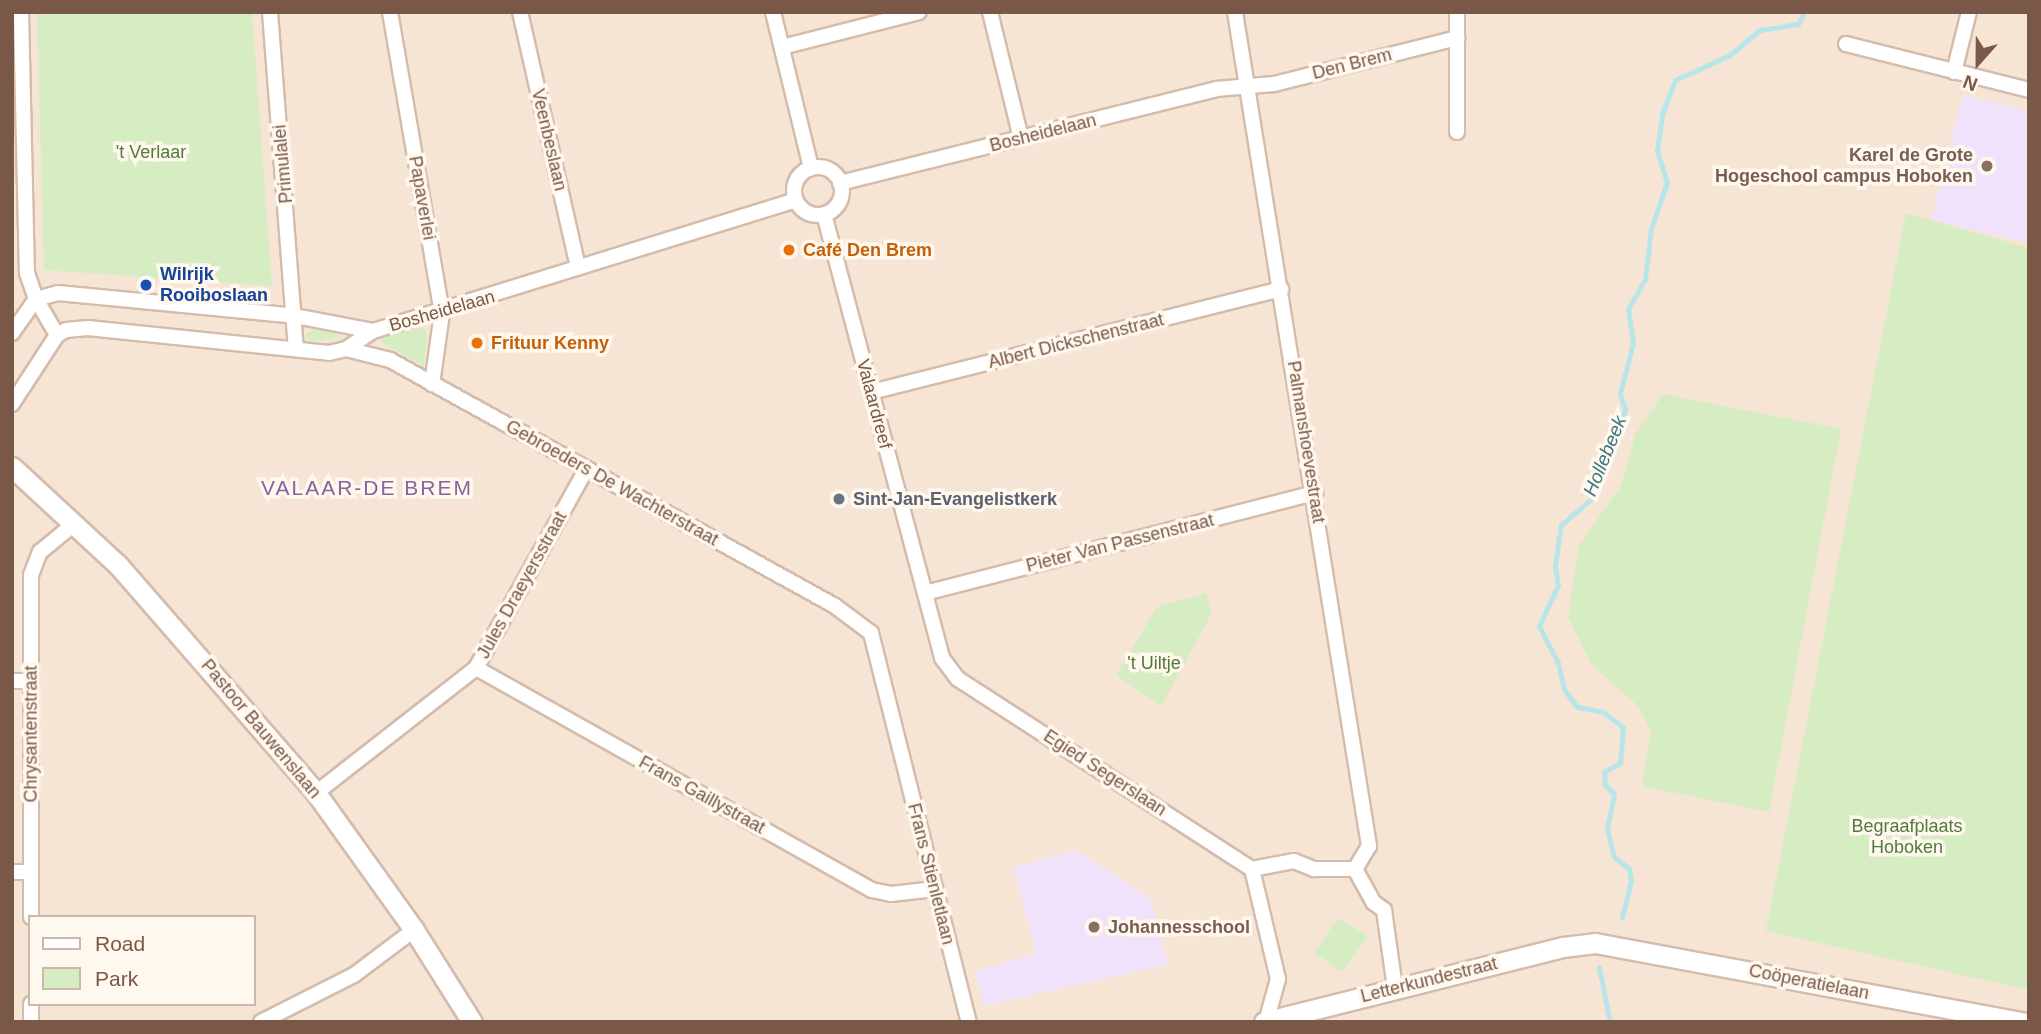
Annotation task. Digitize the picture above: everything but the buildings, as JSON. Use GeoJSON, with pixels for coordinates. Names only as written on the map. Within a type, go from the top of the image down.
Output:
{"type":"FeatureCollection","features":[{"type":"Feature","properties":{"kind":"street"},"geometry":{"type":"LineString","coordinates":[[12,404],[57,335],[36,299],[27,273],[17,64],[21,12]]}},
{"type":"Feature","properties":{"kind":"street","name":"Primulalei"},"geometry":{"type":"LineString","coordinates":[[270,12],[296,317],[296,349]]}},
{"type":"Feature","properties":{"kind":"street","name":"Papaverlei"},"geometry":{"type":"LineString","coordinates":[[390,12],[442,313],[432,384]]}},
{"type":"Feature","properties":{"kind":"street","name":"Veenbeslaan"},"geometry":{"type":"LineString","coordinates":[[520,12],[578,268]]}},
{"type":"Feature","properties":{"kind":"street"},"geometry":{"type":"LineString","coordinates":[[773,12],[811,168]]}},
{"type":"Feature","properties":{"kind":"street"},"geometry":{"type":"LineString","coordinates":[[782,47],[919,12]]}},
{"type":"Feature","properties":{"kind":"street"},"geometry":{"type":"LineString","coordinates":[[990,12],[1021,138]]}},
{"type":"Feature","properties":{"kind":"street","name":"Palmanshoevestraat"},"geometry":{"type":"LineString","coordinates":[[1235,12],[1315,493],[1369,846],[1355,869]]}},
{"type":"Feature","properties":{"kind":"street"},"geometry":{"type":"LineString","coordinates":[[1457,12],[1457,132]]}},
{"type":"Feature","properties":{"kind":"street"},"geometry":{"type":"LineString","coordinates":[[1954,72],[1969,12]]}},
{"type":"Feature","properties":{"kind":"street","name":"Den Brem"},"geometry":{"type":"LineString","coordinates":[[1247,88],[1457,38]]}},
{"type":"Feature","properties":{"kind":"street"},"geometry":{"type":"LineString","coordinates":[[1846,44],[2029,90]]}},
{"type":"Feature","properties":{"kind":"street","name":"Bosheidelaan"},"geometry":{"type":"LineString","coordinates":[[840,183],[1216,89],[1247,88]]}},
{"type":"Feature","properties":{"kind":"street"},"geometry":{"type":"LineString","coordinates":[[811,168],[831,171],[840,183],[837,206],[824,214],[807,212],[795,200],[798,177],[811,168]]}},
{"type":"Feature","properties":{"kind":"street","name":"Bosheidelaan"},"geometry":{"type":"LineString","coordinates":[[36,299],[58,293],[296,317],[373,331],[442,313],[795,200]]}},
{"type":"Feature","properties":{"kind":"street","name":"Valaardreef"},"geometry":{"type":"LineString","coordinates":[[824,214],[942,658],[958,679]]}},
{"type":"Feature","properties":{"kind":"street","name":"Albert Dickschenstraat"},"geometry":{"type":"LineString","coordinates":[[871,392],[1281,289]]}},
{"type":"Feature","properties":{"kind":"street"},"geometry":{"type":"LineString","coordinates":[[12,333],[36,299]]}},
{"type":"Feature","properties":{"kind":"street","name":"Gebroeders De Wachterstraat"},"geometry":{"type":"LineString","coordinates":[[57,335],[88,328],[296,349],[346,349],[390,360],[585,471],[824,599],[870,633]]}},
{"type":"Feature","properties":{"kind":"street"},"geometry":{"type":"LineString","coordinates":[[346,349],[373,331]]}},
{"type":"Feature","properties":{"kind":"street","name":"Pastoor Bauwenslaan"},"geometry":{"type":"LineString","coordinates":[[12,467],[74,524],[185,638],[316,793],[414,930],[472,1022]]}},
{"type":"Feature","properties":{"kind":"street","name":"Jules Draeyersstraat"},"geometry":{"type":"LineString","coordinates":[[316,793],[476,668],[585,471]]}},
{"type":"Feature","properties":{"kind":"street","name":"Pieter Van Passenstraat"},"geometry":{"type":"LineString","coordinates":[[925,593],[1315,493]]}},
{"type":"Feature","properties":{"kind":"street","name":"Chrysantenstraat"},"geometry":{"type":"LineString","coordinates":[[31,915],[31,575],[40,552],[74,524]]}},
{"type":"Feature","properties":{"kind":"street","name":"Frans Stienletlaan"},"geometry":{"type":"LineString","coordinates":[[870,633],[970,1022]]}},
{"type":"Feature","properties":{"kind":"street","name":"Frans Gaillystraat"},"geometry":{"type":"LineString","coordinates":[[476,668],[872,890],[891,894],[935,889]]}},
{"type":"Feature","properties":{"kind":"street","name":"Egied Segerslaan"},"geometry":{"type":"LineString","coordinates":[[958,679],[1252,869]]}},
{"type":"Feature","properties":{"kind":"street"},"geometry":{"type":"LineString","coordinates":[[12,681],[31,681]]}},
{"type":"Feature","properties":{"kind":"street"},"geometry":{"type":"LineString","coordinates":[[1265,1022],[1278,979],[1252,869],[1294,861],[1314,869],[1355,869],[1373,902],[1384,910],[1395,988]]}},
{"type":"Feature","properties":{"kind":"street"},"geometry":{"type":"LineString","coordinates":[[12,873],[31,872]]}},
{"type":"Feature","properties":{"kind":"street"},"geometry":{"type":"LineString","coordinates":[[261,1022],[354,975],[414,930]]}},
{"type":"Feature","properties":{"kind":"street","name":"Letterkundestraat"},"geometry":{"type":"LineString","coordinates":[[1265,1022],[1395,988],[1595,943]]}},
{"type":"Feature","properties":{"kind":"street","name":"Coöperatielaan"},"geometry":{"type":"LineString","coordinates":[[1595,943],[1640,947],[1986,1019],[2023,1022]]}},
{"type":"Feature","properties":{"kind":"shaded area"},"geometry":{"type":"Polygon","coordinates":[[[12,12],[2029,12],[2029,1022],[12,1022],[12,12]]]}},
{"type":"Feature","properties":{"kind":"shaded area","name":"Karel de Grote Hogeschool campus Hoboken"},"geometry":{"type":"Polygon","coordinates":[[[1963,95],[2029,111],[2029,243],[1931,220],[1963,95]]]}},
{"type":"Feature","properties":{"kind":"shaded area","name":"Johannesschool"},"geometry":{"type":"Polygon","coordinates":[[[1076,850],[1151,899],[1168,964],[984,1006],[975,971],[1036,954],[1014,867],[1076,850]]]}},
{"type":"Feature","properties":{"kind":"green space","name":"'t Verlaar"},"geometry":{"type":"Polygon","coordinates":[[[37,12],[252,12],[272,286],[44,270],[37,12]]]}},
{"type":"Feature","properties":{"kind":"green space","name":"Begraafplaats Hoboken"},"geometry":{"type":"Polygon","coordinates":[[[1906,213],[2029,248],[2029,990],[1766,931],[1906,213]]]}},
{"type":"Feature","properties":{"kind":"green space"},"geometry":{"type":"Polygon","coordinates":[[[316,327],[342,337],[310,342],[305,335],[316,327]]]}},
{"type":"Feature","properties":{"kind":"green space"},"geometry":{"type":"Polygon","coordinates":[[[422,328],[427,331],[424,366],[380,342],[383,336],[422,328]]]}},
{"type":"Feature","properties":{"kind":"green space"},"geometry":{"type":"Polygon","coordinates":[[[1663,394],[1841,429],[1769,812],[1642,786],[1651,732],[1639,707],[1592,665],[1568,617],[1579,546],[1622,484],[1635,435],[1663,394]]]}},
{"type":"Feature","properties":{"kind":"green space","name":"'t Uiltje"},"geometry":{"type":"Polygon","coordinates":[[[1206,593],[1212,613],[1161,707],[1116,675],[1157,607],[1206,593]]]}},
{"type":"Feature","properties":{"kind":"green space"},"geometry":{"type":"Polygon","coordinates":[[[1338,918],[1368,936],[1342,972],[1314,953],[1338,918]]]}},
{"type":"Feature","properties":{"kind":"waterway","name":"Hollebeek"},"geometry":{"type":"LineString","coordinates":[[1622,917],[1631,881],[1629,869],[1614,857],[1607,828],[1614,794],[1605,785],[1604,772],[1620,763],[1623,727],[1603,712],[1577,707],[1564,689],[1558,663],[1539,626],[1558,585],[1555,565],[1561,525],[1590,500],[1625,410],[1620,394],[1633,343],[1628,309],[1645,279],[1651,229],[1667,182],[1657,151],[1662,114],[1675,80],[1730,55],[1760,30],[1798,24],[1804,12]]}},
{"type":"Feature","properties":{"kind":"waterway","name":"Hollebeek"},"geometry":{"type":"LineString","coordinates":[[1599,967],[1610,1022]]}},
{"type":"Feature","properties":{"kind":"place","name":"Karel de Grote Hogeschool campus Hoboken"},"geometry":{"type":"Point","coordinates":[1987,166]}},
{"type":"Feature","properties":{"kind":"place","name":"Café Den Brem"},"geometry":{"type":"Point","coordinates":[789,250]}},
{"type":"Feature","properties":{"kind":"place","name":"Wilrijk Rooiboslaan"},"geometry":{"type":"Point","coordinates":[146,285]}},
{"type":"Feature","properties":{"kind":"place","name":"Frituur Kenny"},"geometry":{"type":"Point","coordinates":[477,343]}},
{"type":"Feature","properties":{"kind":"place","name":"Sint-Jan-Evangelistkerk"},"geometry":{"type":"Point","coordinates":[839,499]}},
{"type":"Feature","properties":{"kind":"place","name":"Johannesschool"},"geometry":{"type":"Point","coordinates":[1094,927]}},
{"type":"Feature","properties":{"kind":"district","name":"VALAAR-DE BREM"},"geometry":{"type":"Point","coordinates":[367,488]}}]}
